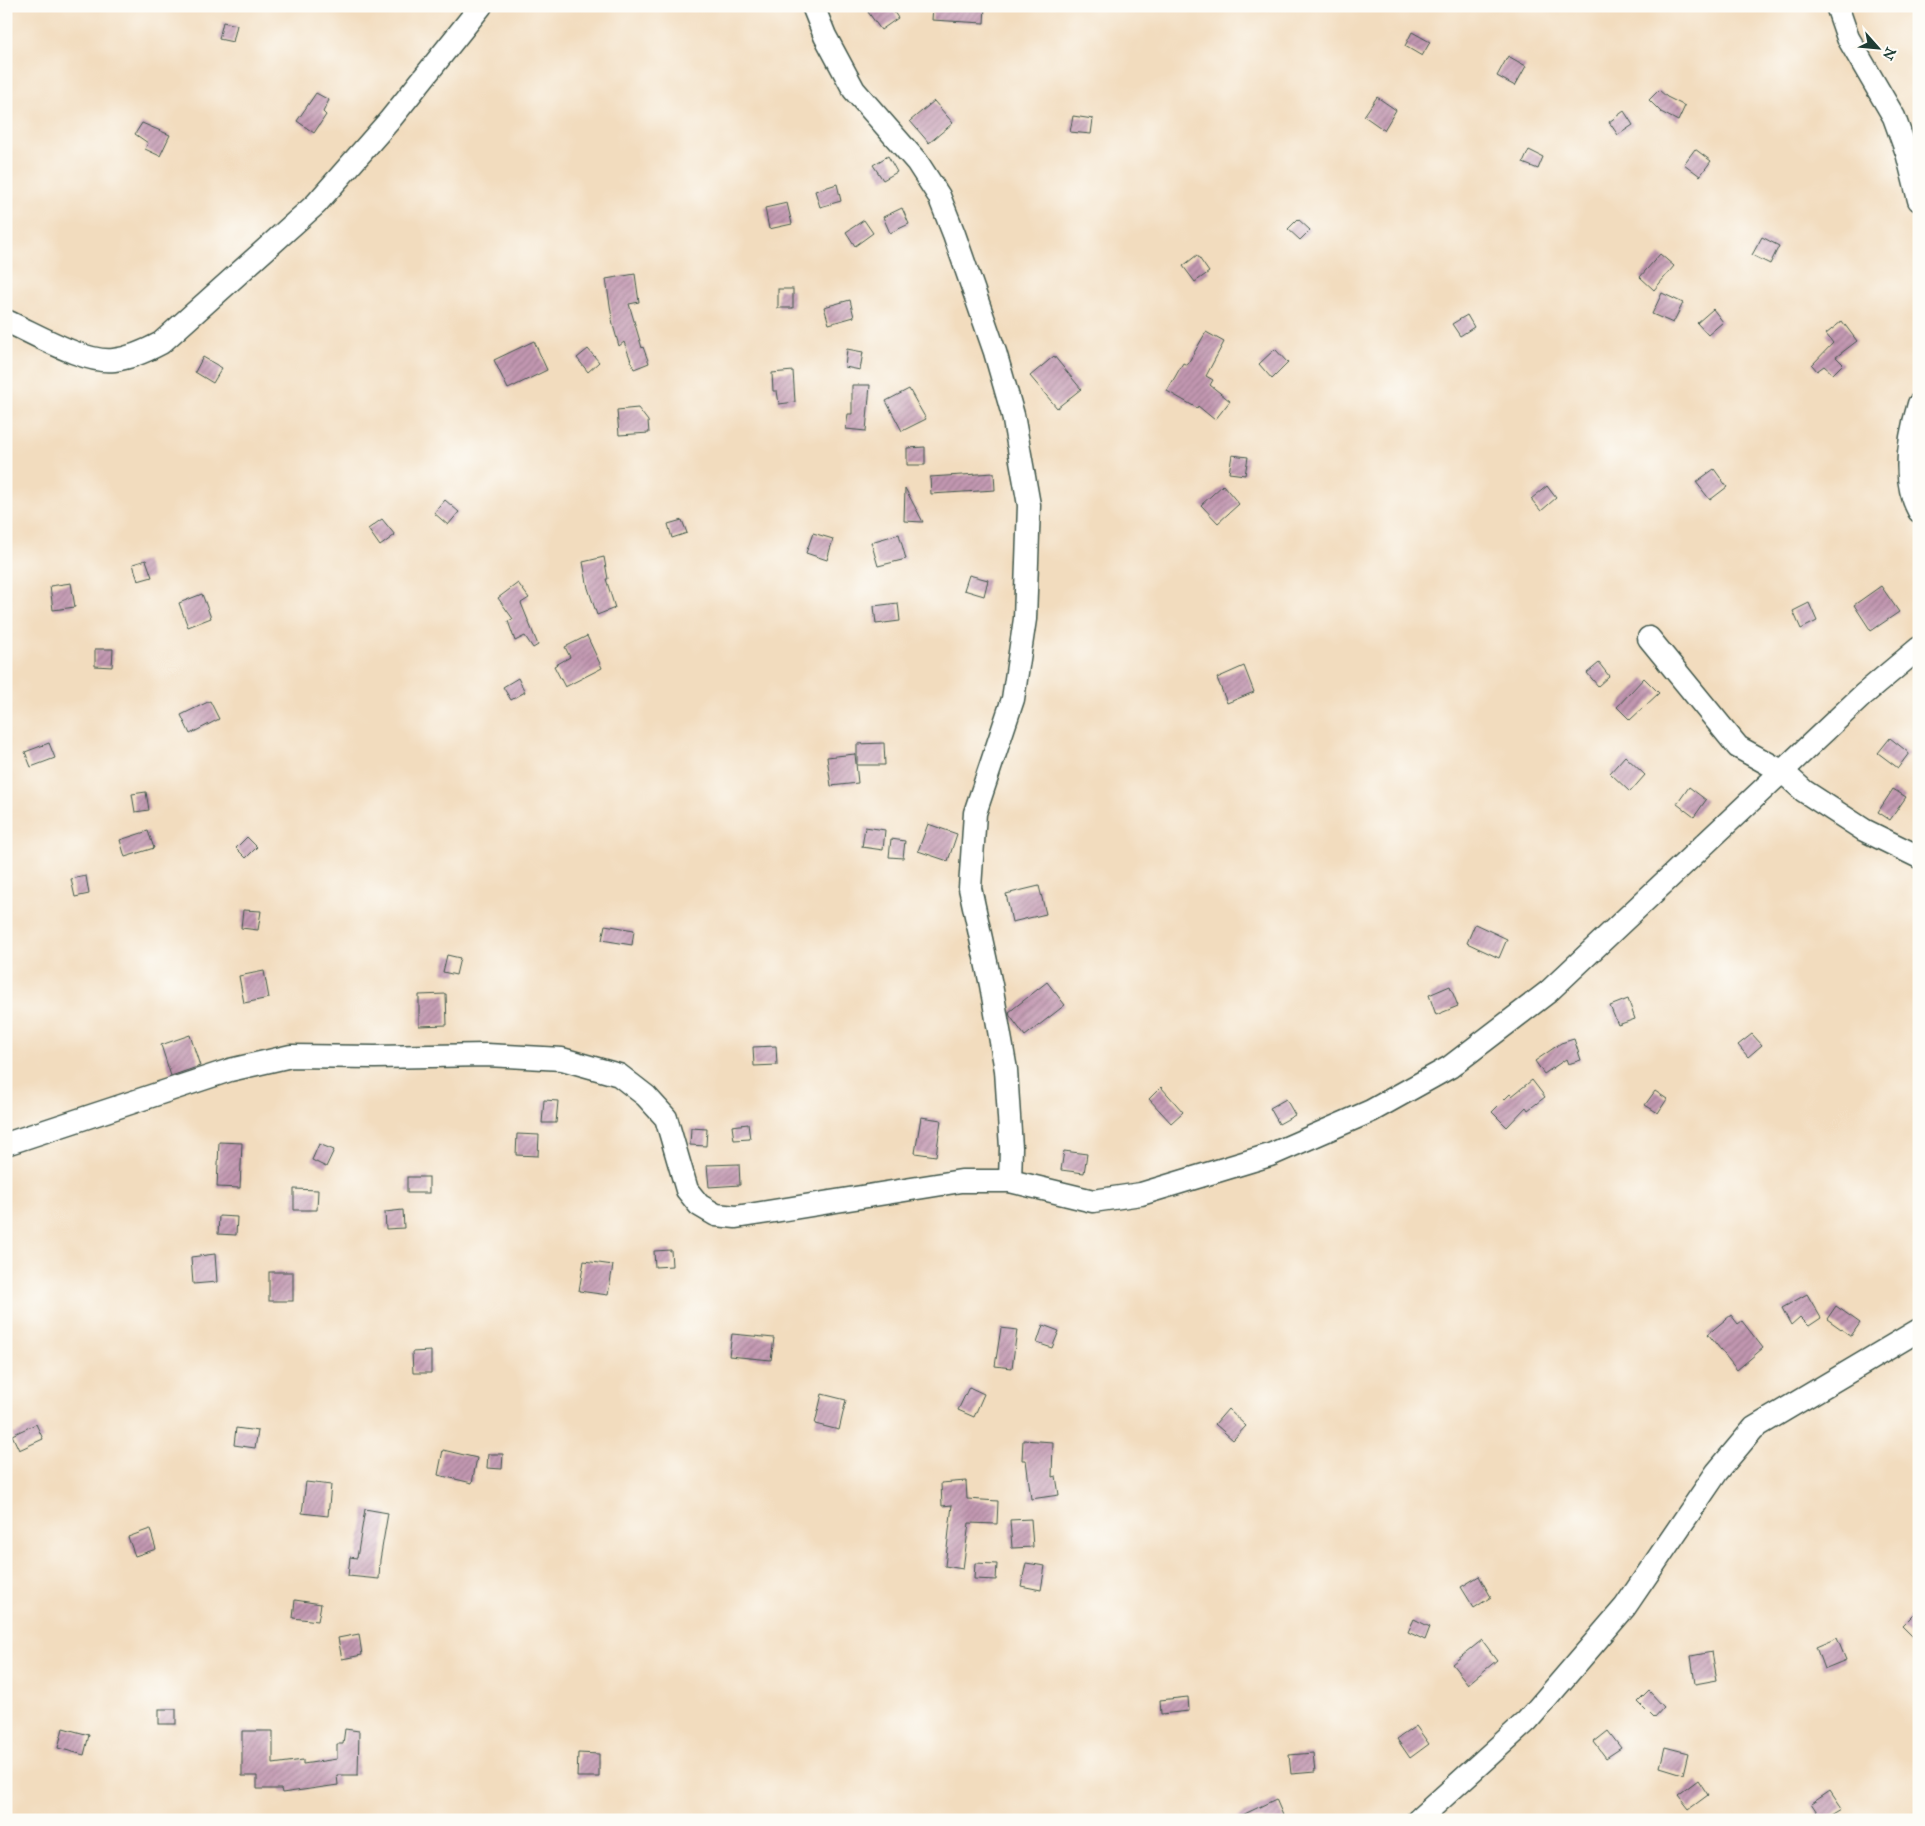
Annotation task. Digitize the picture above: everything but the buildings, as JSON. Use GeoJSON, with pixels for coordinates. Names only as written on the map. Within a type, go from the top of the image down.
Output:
{"type":"FeatureCollection","features":[{"type":"Feature","properties":{"kind":"street"},"geometry":{"type":"LineString","coordinates":[[6,320],[89,359],[113,360],[140,354],[162,343],[316,204],[389,121],[482,6]]}},
{"type":"Feature","properties":{"kind":"street"},"geometry":{"type":"LineString","coordinates":[[813,6],[825,36],[854,90],[917,162],[939,196],[995,352],[1013,415],[1029,505],[1025,619],[1013,699],[975,813],[970,888],[991,985],[1006,1070],[1011,1148],[1010,1181]]}},
{"type":"Feature","properties":{"kind":"street"},"geometry":{"type":"LineString","coordinates":[[1837,6],[1848,38],[1894,117],[1919,200]]}},
{"type":"Feature","properties":{"kind":"street"},"geometry":{"type":"LineString","coordinates":[[1919,404],[1911,433],[1909,474],[1913,501],[1919,511]]}},
{"type":"Feature","properties":{"kind":"street"},"geometry":{"type":"LineString","coordinates":[[1649,638],[1738,747],[1783,772],[1804,791],[1864,830],[1919,857]]}},
{"type":"Feature","properties":{"kind":"street"},"geometry":{"type":"LineString","coordinates":[[6,1144],[230,1070],[292,1056],[486,1055],[562,1059],[619,1075],[646,1096],[666,1118],[687,1190],[698,1205],[716,1215],[736,1217],[961,1181],[1010,1181],[1093,1201],[1141,1194],[1270,1156],[1371,1111],[1450,1067],[1548,992],[1864,695],[1919,648]]}},
{"type":"Feature","properties":{"kind":"street"},"geometry":{"type":"LineString","coordinates":[[1418,1820],[1527,1720],[1625,1607],[1717,1472],[1754,1428],[1919,1330]]}}]}
